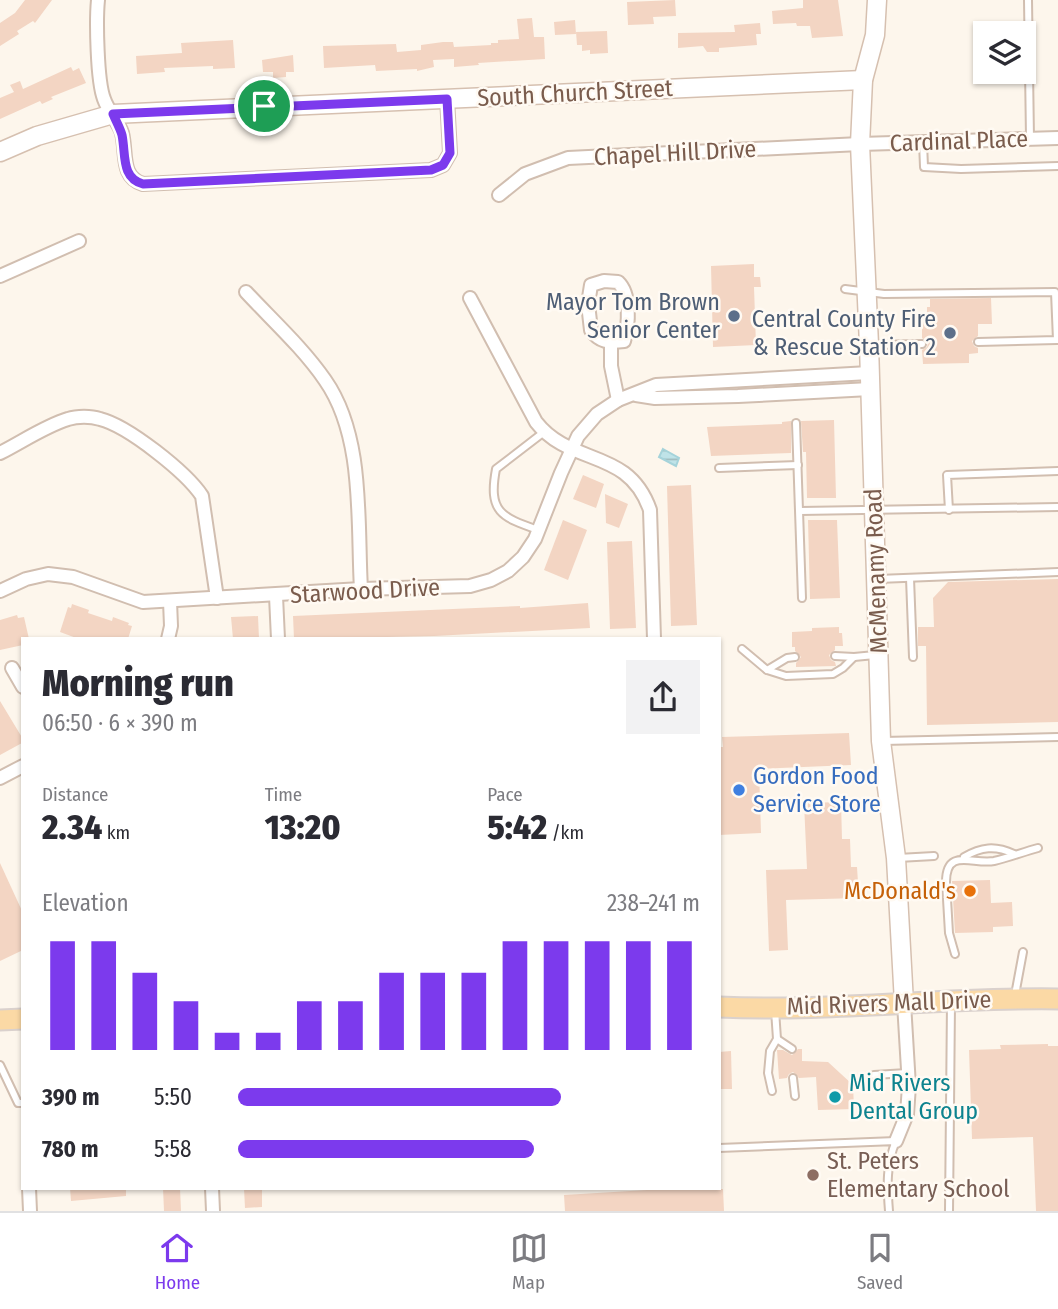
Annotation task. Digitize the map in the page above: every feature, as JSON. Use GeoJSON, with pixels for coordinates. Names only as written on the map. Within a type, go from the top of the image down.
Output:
{"type":"FeatureCollection","features":[{"type":"Feature","properties":{"kind":"main road","name":"Mid Rivers Mall Drive"},"geometry":{"type":"LineString","coordinates":[[721,1007],[775,1008],[951,1000],[1058,999]]}},
{"type":"Feature","properties":{"kind":"main road"},"geometry":{"type":"LineString","coordinates":[[0,1020],[21,1019]]}},
{"type":"Feature","properties":{"kind":"street"},"geometry":{"type":"LineString","coordinates":[[98,0],[96,17],[103,99],[121,132],[127,171],[134,181],[143,184],[431,170],[443,165],[450,153],[447,99]]}},
{"type":"Feature","properties":{"kind":"street","name":"McMenamy Road"},"geometry":{"type":"LineString","coordinates":[[877,0],[875,35],[863,80],[860,144],[881,741],[896,858],[909,1073],[907,1114],[896,1141]]}},
{"type":"Feature","properties":{"kind":"street","name":"South Church Street"},"geometry":{"type":"LineString","coordinates":[[0,152],[37,136],[113,114],[863,80]]}},
{"type":"Feature","properties":{"kind":"street","name":"Cardinal Place"},"geometry":{"type":"LineString","coordinates":[[860,144],[1058,138]]}},
{"type":"Feature","properties":{"kind":"street","name":"Chapel Hill Drive"},"geometry":{"type":"LineString","coordinates":[[499,195],[526,174],[568,159],[860,144]]}},
{"type":"Feature","properties":{"kind":"street"},"geometry":{"type":"LineString","coordinates":[[0,275],[79,241]]}},
{"type":"Feature","properties":{"kind":"street"},"geometry":{"type":"LineString","coordinates":[[604,281],[618,282],[624,288],[628,328],[624,341],[611,343],[595,335],[590,324],[588,292],[591,285],[604,281]]}},
{"type":"Feature","properties":{"kind":"street"},"geometry":{"type":"LineString","coordinates":[[246,292],[325,379],[343,414],[351,440],[355,478],[361,589]]}},
{"type":"Feature","properties":{"kind":"street"},"geometry":{"type":"LineString","coordinates":[[470,298],[536,422],[544,432],[571,449],[616,466],[631,477],[644,492],[650,510],[654,637]]}},
{"type":"Feature","properties":{"kind":"street"},"geometry":{"type":"LineString","coordinates":[[611,343],[611,366],[618,400]]}},
{"type":"Feature","properties":{"kind":"street","name":"Starwood Drive"},"geometry":{"type":"LineString","coordinates":[[0,591],[26,579],[48,575],[73,577],[143,602],[361,589],[470,586],[491,580],[508,571],[523,557],[539,531],[578,436],[597,414],[618,400],[656,385],[870,381]]}},
{"type":"Feature","properties":{"kind":"street"},"geometry":{"type":"LineString","coordinates":[[0,453],[68,419],[97,418],[114,424],[178,468],[193,482],[202,496],[217,598]]}},
{"type":"Feature","properties":{"kind":"street"},"geometry":{"type":"LineString","coordinates":[[276,596],[278,637]]}},
{"type":"Feature","properties":{"kind":"street"},"geometry":{"type":"LineString","coordinates":[[168,637],[170,601]]}},
{"type":"Feature","properties":{"kind":"street"},"geometry":{"type":"LineString","coordinates":[[12,668],[21,684]]}},
{"type":"Feature","properties":{"kind":"street"},"geometry":{"type":"LineString","coordinates":[[0,778],[21,767]]}},
{"type":"Feature","properties":{"kind":"street"},"geometry":{"type":"LineString","coordinates":[[29,1190],[30,1211]]}},
{"type":"Feature","properties":{"kind":"street"},"geometry":{"type":"LineString","coordinates":[[212,1190],[213,1211]]}},
{"type":"Feature","properties":{"kind":"lane"},"geometry":{"type":"LineString","coordinates":[[1028,0],[1030,139]]}},
{"type":"Feature","properties":{"kind":"lane"},"geometry":{"type":"LineString","coordinates":[[923,142],[924,167],[961,169],[1058,166]]}},
{"type":"Feature","properties":{"kind":"lane"},"geometry":{"type":"LineString","coordinates":[[845,289],[884,294],[1055,292],[1057,340],[978,342]]}},
{"type":"Feature","properties":{"kind":"lane"},"geometry":{"type":"LineString","coordinates":[[869,345],[922,344]]}},
{"type":"Feature","properties":{"kind":"lane"},"geometry":{"type":"LineString","coordinates":[[796,422],[802,598]]}},
{"type":"Feature","properties":{"kind":"lane"},"geometry":{"type":"LineString","coordinates":[[539,531],[509,520],[499,512],[493,487],[496,469],[544,432]]}},
{"type":"Feature","properties":{"kind":"lane"},"geometry":{"type":"LineString","coordinates":[[719,468],[798,465]]}},
{"type":"Feature","properties":{"kind":"lane"},"geometry":{"type":"LineString","coordinates":[[948,510],[947,475],[1058,471]]}},
{"type":"Feature","properties":{"kind":"lane"},"geometry":{"type":"LineString","coordinates":[[800,511],[1058,508]]}},
{"type":"Feature","properties":{"kind":"lane"},"geometry":{"type":"LineString","coordinates":[[877,579],[1058,572]]}},
{"type":"Feature","properties":{"kind":"lane"},"geometry":{"type":"LineString","coordinates":[[910,578],[914,657]]}},
{"type":"Feature","properties":{"kind":"lane"},"geometry":{"type":"LineString","coordinates":[[742,649],[767,670],[786,676],[833,674],[844,668],[854,657]]}},
{"type":"Feature","properties":{"kind":"lane"},"geometry":{"type":"LineString","coordinates":[[835,656],[879,655]]}},
{"type":"Feature","properties":{"kind":"lane"},"geometry":{"type":"LineString","coordinates":[[767,670],[787,658],[795,657]]}},
{"type":"Feature","properties":{"kind":"lane"},"geometry":{"type":"LineString","coordinates":[[881,741],[1058,737]]}},
{"type":"Feature","properties":{"kind":"lane"},"geometry":{"type":"LineString","coordinates":[[955,954],[949,933],[946,874],[952,862],[977,850],[988,848],[1002,848],[1014,854]]}},
{"type":"Feature","properties":{"kind":"lane"},"geometry":{"type":"LineString","coordinates":[[963,858],[993,861],[1038,848]]}},
{"type":"Feature","properties":{"kind":"lane"},"geometry":{"type":"LineString","coordinates":[[896,858],[934,856]]}},
{"type":"Feature","properties":{"kind":"lane"},"geometry":{"type":"LineString","coordinates":[[1014,998],[1023,952]]}},
{"type":"Feature","properties":{"kind":"lane"},"geometry":{"type":"LineString","coordinates":[[949,1211],[951,1000]]}},
{"type":"Feature","properties":{"kind":"lane"},"geometry":{"type":"LineString","coordinates":[[772,1091],[768,1073],[769,1051],[777,1039],[775,1008]]}},
{"type":"Feature","properties":{"kind":"lane"},"geometry":{"type":"LineString","coordinates":[[777,1039],[792,1049]]}},
{"type":"Feature","properties":{"kind":"lane"},"geometry":{"type":"LineString","coordinates":[[0,1065],[21,1103]]}},
{"type":"Feature","properties":{"kind":"lane"},"geometry":{"type":"LineString","coordinates":[[874,1075],[909,1073]]}},
{"type":"Feature","properties":{"kind":"lane"},"geometry":{"type":"LineString","coordinates":[[793,1078],[795,1096]]}},
{"type":"Feature","properties":{"kind":"lane"},"geometry":{"type":"LineString","coordinates":[[721,1148],[896,1141],[889,1156],[888,1211]]}},
{"type":"Feature","properties":{"kind":"water"},"geometry":{"type":"Polygon","coordinates":[[[663,449],[679,458],[676,466],[659,457],[663,449]]]}},
{"type":"Feature","properties":{"kind":"building"},"geometry":{"type":"Polygon","coordinates":[[[25,0],[52,0],[35,23],[33,21],[17,31],[19,34],[0,46],[0,23],[15,13],[25,0]]]}},
{"type":"Feature","properties":{"kind":"building"},"geometry":{"type":"Polygon","coordinates":[[[675,0],[676,16],[653,17],[654,24],[628,25],[627,2],[675,0]]]}},
{"type":"Feature","properties":{"kind":"building"},"geometry":{"type":"Polygon","coordinates":[[[803,0],[838,0],[843,36],[812,38],[810,26],[797,26],[796,23],[773,24],[772,11],[803,8],[803,0]]]}},
{"type":"Feature","properties":{"kind":"building"},"geometry":{"type":"Polygon","coordinates":[[[532,18],[534,37],[544,37],[545,59],[454,67],[454,59],[433,60],[434,67],[417,71],[376,71],[375,65],[324,68],[323,46],[396,44],[397,52],[421,50],[421,45],[443,42],[453,42],[454,47],[491,45],[498,43],[498,40],[519,39],[517,19],[532,18]]]}},
{"type":"Feature","properties":{"kind":"building"},"geometry":{"type":"Polygon","coordinates":[[[575,20],[576,34],[555,35],[554,22],[575,20]]]}},
{"type":"Feature","properties":{"kind":"building"},"geometry":{"type":"Polygon","coordinates":[[[760,23],[761,34],[756,34],[757,45],[719,48],[719,52],[707,52],[703,46],[678,48],[678,33],[735,32],[734,25],[760,23]]]}},
{"type":"Feature","properties":{"kind":"building"},"geometry":{"type":"Polygon","coordinates":[[[607,31],[608,53],[590,54],[590,50],[582,51],[582,45],[577,45],[576,32],[607,31]]]}},
{"type":"Feature","properties":{"kind":"building"},"geometry":{"type":"Polygon","coordinates":[[[233,40],[235,68],[164,68],[165,72],[137,74],[136,56],[182,53],[181,43],[233,40]]]}},
{"type":"Feature","properties":{"kind":"building"},"geometry":{"type":"Polygon","coordinates":[[[293,55],[294,72],[286,72],[286,77],[273,78],[273,72],[263,72],[262,60],[293,55]]]}},
{"type":"Feature","properties":{"kind":"building"},"geometry":{"type":"Polygon","coordinates":[[[71,67],[73,71],[79,68],[86,83],[51,97],[53,99],[42,104],[40,101],[0,119],[0,98],[14,92],[10,85],[20,81],[23,89],[71,67]]]}},
{"type":"Feature","properties":{"kind":"building","name":"Mayor Tom Brown Senior Center"},"geometry":{"type":"Polygon","coordinates":[[[754,264],[754,277],[760,277],[761,287],[754,287],[756,345],[713,347],[711,266],[754,264]]]}},
{"type":"Feature","properties":{"kind":"building","name":"Central County Fire & Rescue Station 2"},"geometry":{"type":"Polygon","coordinates":[[[991,298],[992,324],[978,324],[978,336],[972,341],[978,348],[978,353],[969,354],[969,363],[923,364],[922,350],[928,343],[922,338],[922,313],[927,313],[930,299],[991,298]]]}},
{"type":"Feature","properties":{"kind":"building"},"geometry":{"type":"Polygon","coordinates":[[[834,420],[836,498],[807,498],[806,452],[803,452],[801,421],[834,420]]]}},
{"type":"Feature","properties":{"kind":"building"},"geometry":{"type":"Polygon","coordinates":[[[791,421],[791,453],[711,456],[707,427],[782,424],[791,421]]]}},
{"type":"Feature","properties":{"kind":"building"},"geometry":{"type":"Polygon","coordinates":[[[583,475],[604,484],[596,508],[573,499],[583,475]]]}},
{"type":"Feature","properties":{"kind":"building"},"geometry":{"type":"Polygon","coordinates":[[[691,485],[697,625],[671,626],[667,486],[691,485]]]}},
{"type":"Feature","properties":{"kind":"building"},"geometry":{"type":"Polygon","coordinates":[[[605,494],[628,504],[619,528],[606,523],[605,494]]]}},
{"type":"Feature","properties":{"kind":"building"},"geometry":{"type":"Polygon","coordinates":[[[563,520],[587,530],[568,580],[544,570],[563,520]]]}},
{"type":"Feature","properties":{"kind":"building"},"geometry":{"type":"Polygon","coordinates":[[[808,520],[837,520],[840,598],[810,599],[808,520]]]}},
{"type":"Feature","properties":{"kind":"building"},"geometry":{"type":"Polygon","coordinates":[[[632,541],[636,628],[610,629],[607,542],[632,541]]]}},
{"type":"Feature","properties":{"kind":"building"},"geometry":{"type":"Polygon","coordinates":[[[1058,579],[1058,722],[927,725],[926,646],[918,646],[918,627],[934,627],[933,598],[948,582],[1058,579]]]}},
{"type":"Feature","properties":{"kind":"building"},"geometry":{"type":"Polygon","coordinates":[[[588,603],[590,628],[434,636],[294,637],[293,616],[588,603]]]}},
{"type":"Feature","properties":{"kind":"building"},"geometry":{"type":"Polygon","coordinates":[[[72,604],[112,621],[113,617],[129,623],[128,625],[132,626],[129,637],[74,637],[60,632],[68,607],[71,608],[72,604]]]}},
{"type":"Feature","properties":{"kind":"building"},"geometry":{"type":"Polygon","coordinates":[[[17,615],[18,618],[24,617],[29,637],[21,637],[21,645],[0,650],[0,620],[17,615]]]}},
{"type":"Feature","properties":{"kind":"building"},"geometry":{"type":"Polygon","coordinates":[[[258,616],[259,637],[233,637],[231,617],[258,616]]]}},
{"type":"Feature","properties":{"kind":"building"},"geometry":{"type":"Polygon","coordinates":[[[839,627],[843,646],[835,646],[835,650],[829,655],[836,666],[796,667],[801,657],[795,647],[792,647],[792,632],[839,627]]]}},
{"type":"Feature","properties":{"kind":"building"},"geometry":{"type":"Polygon","coordinates":[[[0,701],[21,736],[21,744],[0,755],[0,701]]]}},
{"type":"Feature","properties":{"kind":"building"},"geometry":{"type":"Polygon","coordinates":[[[849,733],[851,765],[759,769],[761,833],[721,835],[722,737],[849,733]]]}},
{"type":"Feature","properties":{"kind":"building"},"geometry":{"type":"Polygon","coordinates":[[[841,802],[842,839],[850,839],[851,867],[857,867],[859,898],[786,900],[788,950],[769,951],[766,870],[807,869],[804,803],[841,802]]]}},
{"type":"Feature","properties":{"kind":"building"},"geometry":{"type":"Polygon","coordinates":[[[0,863],[21,909],[21,951],[0,961],[0,863]]]}},
{"type":"Feature","properties":{"kind":"building","name":"McDonald's"},"geometry":{"type":"Polygon","coordinates":[[[990,880],[991,903],[1012,902],[1013,926],[993,927],[993,932],[955,933],[952,881],[990,880]]]}},
{"type":"Feature","properties":{"kind":"building"},"geometry":{"type":"Polygon","coordinates":[[[1000,1045],[1058,1046],[1058,1211],[1036,1211],[1033,1137],[972,1139],[969,1050],[1001,1049],[1000,1045]]]}},
{"type":"Feature","properties":{"kind":"building","name":"Mid Rivers Dental Group"},"geometry":{"type":"Polygon","coordinates":[[[802,1049],[802,1061],[828,1062],[853,1085],[854,1109],[818,1110],[816,1077],[799,1078],[793,1072],[787,1078],[779,1079],[777,1050],[792,1055],[802,1049]]]}},
{"type":"Feature","properties":{"kind":"building"},"geometry":{"type":"Polygon","coordinates":[[[731,1051],[732,1089],[721,1089],[721,1052],[731,1051]]]}},
{"type":"Feature","properties":{"kind":"building"},"geometry":{"type":"Polygon","coordinates":[[[723,1189],[724,1211],[565,1211],[564,1195],[723,1189]]]}},
{"type":"Feature","properties":{"kind":"building"},"geometry":{"type":"Polygon","coordinates":[[[70,1190],[126,1190],[126,1196],[71,1201],[70,1190]]]}},
{"type":"Feature","properties":{"kind":"building"},"geometry":{"type":"Polygon","coordinates":[[[163,1190],[180,1190],[181,1211],[164,1211],[163,1190]]]}},
{"type":"Feature","properties":{"kind":"building"},"geometry":{"type":"Polygon","coordinates":[[[244,1190],[262,1190],[262,1207],[245,1208],[244,1190]]]}},
{"type":"Feature","properties":{"kind":"place","name":"Mayor Tom Brown Senior Center"},"geometry":{"type":"Point","coordinates":[734,316]}},
{"type":"Feature","properties":{"kind":"place","name":"Central County Fire & Rescue Station 2"},"geometry":{"type":"Point","coordinates":[950,333]}},
{"type":"Feature","properties":{"kind":"place","name":"Gordon Food Service Store"},"geometry":{"type":"Point","coordinates":[739,790]}},
{"type":"Feature","properties":{"kind":"place","name":"McDonald's"},"geometry":{"type":"Point","coordinates":[970,891]}},
{"type":"Feature","properties":{"kind":"place","name":"Mid Rivers Dental Group"},"geometry":{"type":"Point","coordinates":[835,1097]}},
{"type":"Feature","properties":{"kind":"place","name":"St. Peters Elementary School"},"geometry":{"type":"Point","coordinates":[813,1175]}},
{"type":"Feature","properties":{"kind":"route"},"geometry":{"type":"LineString","coordinates":[[447,99],[450,153],[443,165],[431,170],[143,184],[134,181],[127,171],[121,132],[113,114],[264,106],[447,99]]}}]}
